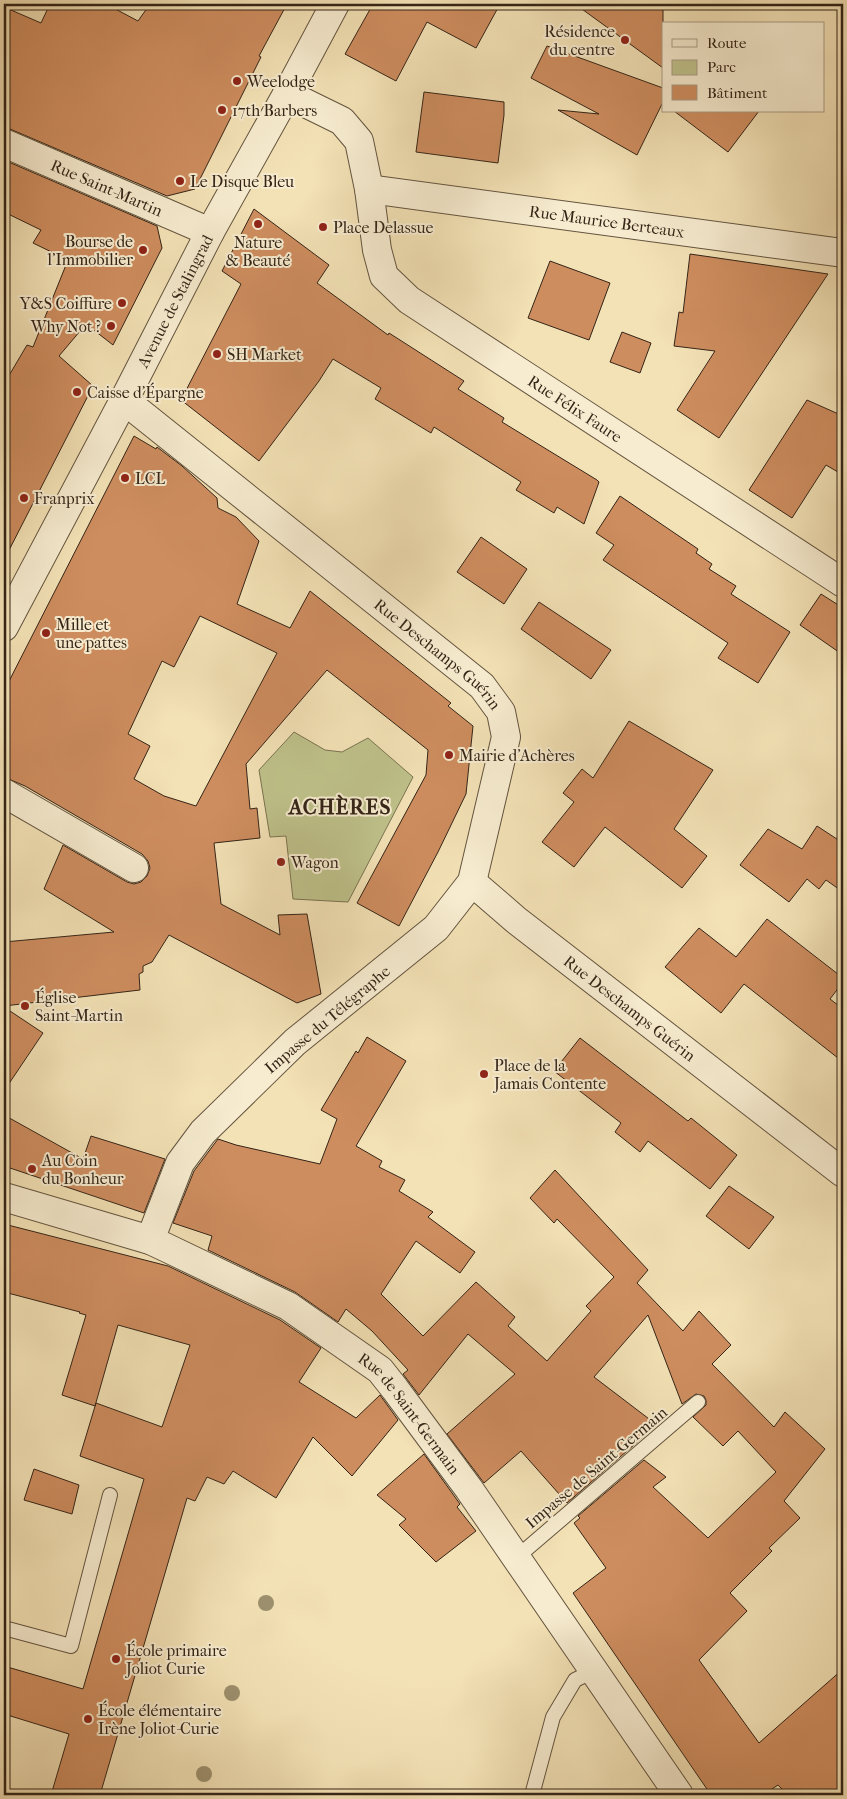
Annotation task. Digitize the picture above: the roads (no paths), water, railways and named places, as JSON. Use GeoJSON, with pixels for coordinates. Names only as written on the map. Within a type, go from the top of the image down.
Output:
{"type":"FeatureCollection","features":[{"type":"Feature","properties":{"kind":"street","name":"Avenue de Stalingrad"},"geometry":{"type":"LineString","coordinates":[[4,627],[210,232],[288,94],[335,4]]}},
{"type":"Feature","properties":{"kind":"street"},"geometry":{"type":"LineString","coordinates":[[288,94],[342,121],[348,128],[359,141],[369,189]]}},
{"type":"Feature","properties":{"kind":"street","name":"Rue Saint-Martin"},"geometry":{"type":"LineString","coordinates":[[4,143],[210,232]]}},
{"type":"Feature","properties":{"kind":"street","name":"Rue Maurice Berteaux"},"geometry":{"type":"LineString","coordinates":[[369,189],[843,253]]}},
{"type":"Feature","properties":{"kind":"street","name":"Rue Félix Faure"},"geometry":{"type":"LineString","coordinates":[[369,189],[377,250],[384,276],[409,300],[843,583]]}},
{"type":"Feature","properties":{"kind":"street","name":"Rue Deschamps Guérin"},"geometry":{"type":"LineString","coordinates":[[124,400],[482,686],[501,712],[506,737],[472,882],[516,920],[843,1173]]}},
{"type":"Feature","properties":{"kind":"street"},"geometry":{"type":"LineString","coordinates":[[4,793],[134,868]]}},
{"type":"Feature","properties":{"kind":"street","name":"Impasse du Télégraphe"},"geometry":{"type":"LineString","coordinates":[[150,1240],[180,1163],[203,1132],[294,1042],[436,928],[472,882]]}},
{"type":"Feature","properties":{"kind":"street","name":"Rue de Saint-Germain"},"geometry":{"type":"LineString","coordinates":[[4,1197],[150,1240],[288,1306],[380,1370],[446,1458],[679,1795]]}},
{"type":"Feature","properties":{"kind":"lane","name":"Impasse de Saint-Germain"},"geometry":{"type":"LineString","coordinates":[[516,1558],[698,1402]]}},
{"type":"Feature","properties":{"kind":"lane"},"geometry":{"type":"LineString","coordinates":[[4,1628],[71,1646],[110,1495]]}},
{"type":"Feature","properties":{"kind":"lane"},"geometry":{"type":"LineString","coordinates":[[532,1795],[553,1717],[575,1680],[593,1670]]}},
{"type":"Feature","properties":{"kind":"place","name":"Résidence du centre"},"geometry":{"type":"Point","coordinates":[625,40]}},
{"type":"Feature","properties":{"kind":"place","name":"Weelodge"},"geometry":{"type":"Point","coordinates":[237,81]}},
{"type":"Feature","properties":{"kind":"place","name":"17th Barbers"},"geometry":{"type":"Point","coordinates":[222,110]}},
{"type":"Feature","properties":{"kind":"place","name":"Le Disque Bleu"},"geometry":{"type":"Point","coordinates":[180,181]}},
{"type":"Feature","properties":{"kind":"place","name":"Nature & Beauté"},"geometry":{"type":"Point","coordinates":[258,224]}},
{"type":"Feature","properties":{"kind":"place","name":"Place Delassue"},"geometry":{"type":"Point","coordinates":[323,227]}},
{"type":"Feature","properties":{"kind":"place","name":"Bourse de l'Immobilier"},"geometry":{"type":"Point","coordinates":[143,250]}},
{"type":"Feature","properties":{"kind":"place","name":"Y&S Coiffure"},"geometry":{"type":"Point","coordinates":[122,303]}},
{"type":"Feature","properties":{"kind":"place","name":"Why Not ?"},"geometry":{"type":"Point","coordinates":[111,326]}},
{"type":"Feature","properties":{"kind":"place","name":"SH Market"},"geometry":{"type":"Point","coordinates":[217,354]}},
{"type":"Feature","properties":{"kind":"place","name":"Caisse d'Épargne"},"geometry":{"type":"Point","coordinates":[77,392]}},
{"type":"Feature","properties":{"kind":"place","name":"LCL"},"geometry":{"type":"Point","coordinates":[125,478]}},
{"type":"Feature","properties":{"kind":"place","name":"Franprix"},"geometry":{"type":"Point","coordinates":[24,498]}},
{"type":"Feature","properties":{"kind":"place","name":"Mille et une pattes"},"geometry":{"type":"Point","coordinates":[46,633]}},
{"type":"Feature","properties":{"kind":"place","name":"Mairie d'Achères"},"geometry":{"type":"Point","coordinates":[449,755]}},
{"type":"Feature","properties":{"kind":"place","name":"Wagon"},"geometry":{"type":"Point","coordinates":[281,862]}},
{"type":"Feature","properties":{"kind":"place","name":"Église Saint-Martin"},"geometry":{"type":"Point","coordinates":[25,1006]}},
{"type":"Feature","properties":{"kind":"place","name":"Place de la Jamais Contente"},"geometry":{"type":"Point","coordinates":[484,1074]}},
{"type":"Feature","properties":{"kind":"place","name":"Au Coin du Bonheur"},"geometry":{"type":"Point","coordinates":[32,1169]}},
{"type":"Feature","properties":{"kind":"place","name":"École primaire Joliot Curie"},"geometry":{"type":"Point","coordinates":[116,1659]}},
{"type":"Feature","properties":{"kind":"place","name":"École élémentaire Irène Joliot-Curie"},"geometry":{"type":"Point","coordinates":[88,1719]}},
{"type":"Feature","properties":{"kind":"district","name":"ACHÈRES"},"geometry":{"type":"Point","coordinates":[340,807]}}]}
